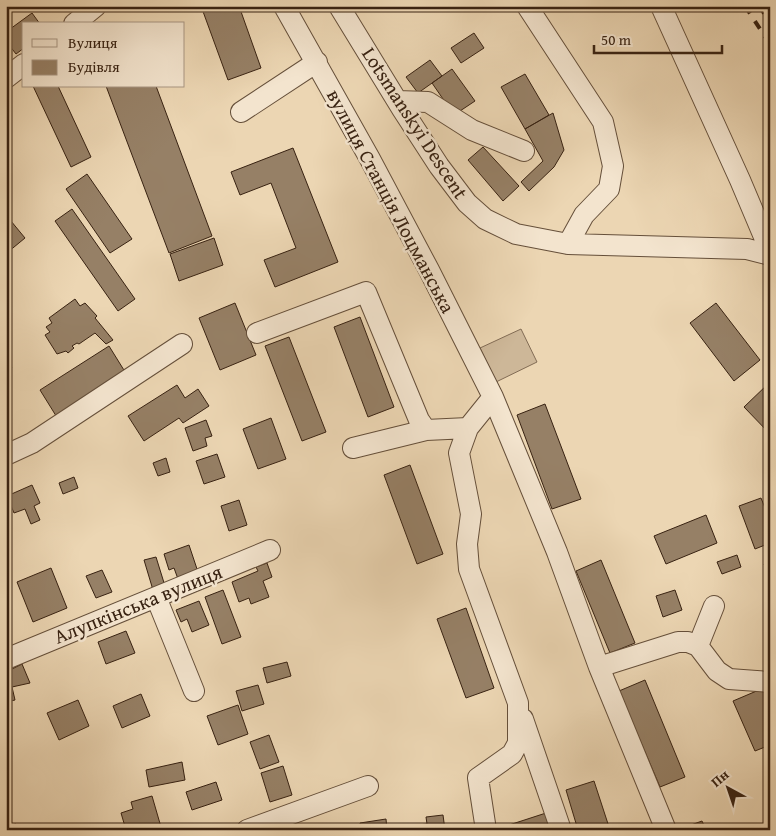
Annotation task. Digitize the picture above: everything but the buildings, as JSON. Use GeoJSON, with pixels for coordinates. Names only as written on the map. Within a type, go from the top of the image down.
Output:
{"type":"FeatureCollection","features":[{"type":"Feature","properties":{"kind":"street"},"geometry":{"type":"LineString","coordinates":[[76,22],[96,6]]}},
{"type":"Feature","properties":{"kind":"street","name":"вулиця Станція Лоцманська"},"geometry":{"type":"LineString","coordinates":[[284,6],[317,62],[430,270],[493,397],[557,552],[599,667],[666,830]]}},
{"type":"Feature","properties":{"kind":"street","name":"Lotsmanskyi Descent"},"geometry":{"type":"LineString","coordinates":[[339,6],[439,166],[467,203],[485,219],[516,234],[568,244],[747,249],[770,256]]}},
{"type":"Feature","properties":{"kind":"street"},"geometry":{"type":"LineString","coordinates":[[527,6],[603,122],[613,166],[609,189],[584,215],[568,244]]}},
{"type":"Feature","properties":{"kind":"street"},"geometry":{"type":"LineString","coordinates":[[661,6],[740,180],[770,252]]}},
{"type":"Feature","properties":{"kind":"street"},"geometry":{"type":"LineString","coordinates":[[240,112],[317,62]]}},
{"type":"Feature","properties":{"kind":"street"},"geometry":{"type":"LineString","coordinates":[[6,78],[22,66]]}},
{"type":"Feature","properties":{"kind":"street"},"geometry":{"type":"LineString","coordinates":[[397,100],[428,102],[472,130],[524,151]]}},
{"type":"Feature","properties":{"kind":"street"},"geometry":{"type":"LineString","coordinates":[[256,333],[366,292],[418,420],[426,430]]}},
{"type":"Feature","properties":{"kind":"street"},"geometry":{"type":"LineString","coordinates":[[6,455],[32,443],[182,344]]}},
{"type":"Feature","properties":{"kind":"street"},"geometry":{"type":"LineString","coordinates":[[493,397],[468,428],[459,453],[472,514],[467,544],[469,568],[518,703],[561,830]]}},
{"type":"Feature","properties":{"kind":"street"},"geometry":{"type":"LineString","coordinates":[[353,448],[426,430],[468,428]]}},
{"type":"Feature","properties":{"kind":"street","name":"Алупкінська вулиця"},"geometry":{"type":"LineString","coordinates":[[6,659],[270,550]]}},
{"type":"Feature","properties":{"kind":"street"},"geometry":{"type":"LineString","coordinates":[[156,597],[194,691]]}},
{"type":"Feature","properties":{"kind":"street"},"geometry":{"type":"LineString","coordinates":[[698,646],[714,606]]}},
{"type":"Feature","properties":{"kind":"street"},"geometry":{"type":"LineString","coordinates":[[599,667],[678,642],[688,642],[698,646],[716,671],[729,679],[770,682]]}},
{"type":"Feature","properties":{"kind":"street"},"geometry":{"type":"LineString","coordinates":[[486,830],[478,778],[512,754],[518,743],[518,703]]}},
{"type":"Feature","properties":{"kind":"street"},"geometry":{"type":"LineString","coordinates":[[247,830],[368,786]]}},
{"type":"Feature","properties":{"kind":"shaded area"},"geometry":{"type":"Polygon","coordinates":[[[521,329],[537,362],[496,382],[480,348],[521,329]]]}},
{"type":"Feature","properties":{"kind":"railway"},"geometry":{"type":"LineString","coordinates":[[745,6],[770,44]]}},
{"type":"Feature","properties":{"kind":"railway"},"geometry":{"type":"LineString","coordinates":[[759,6],[770,22]]}}]}
